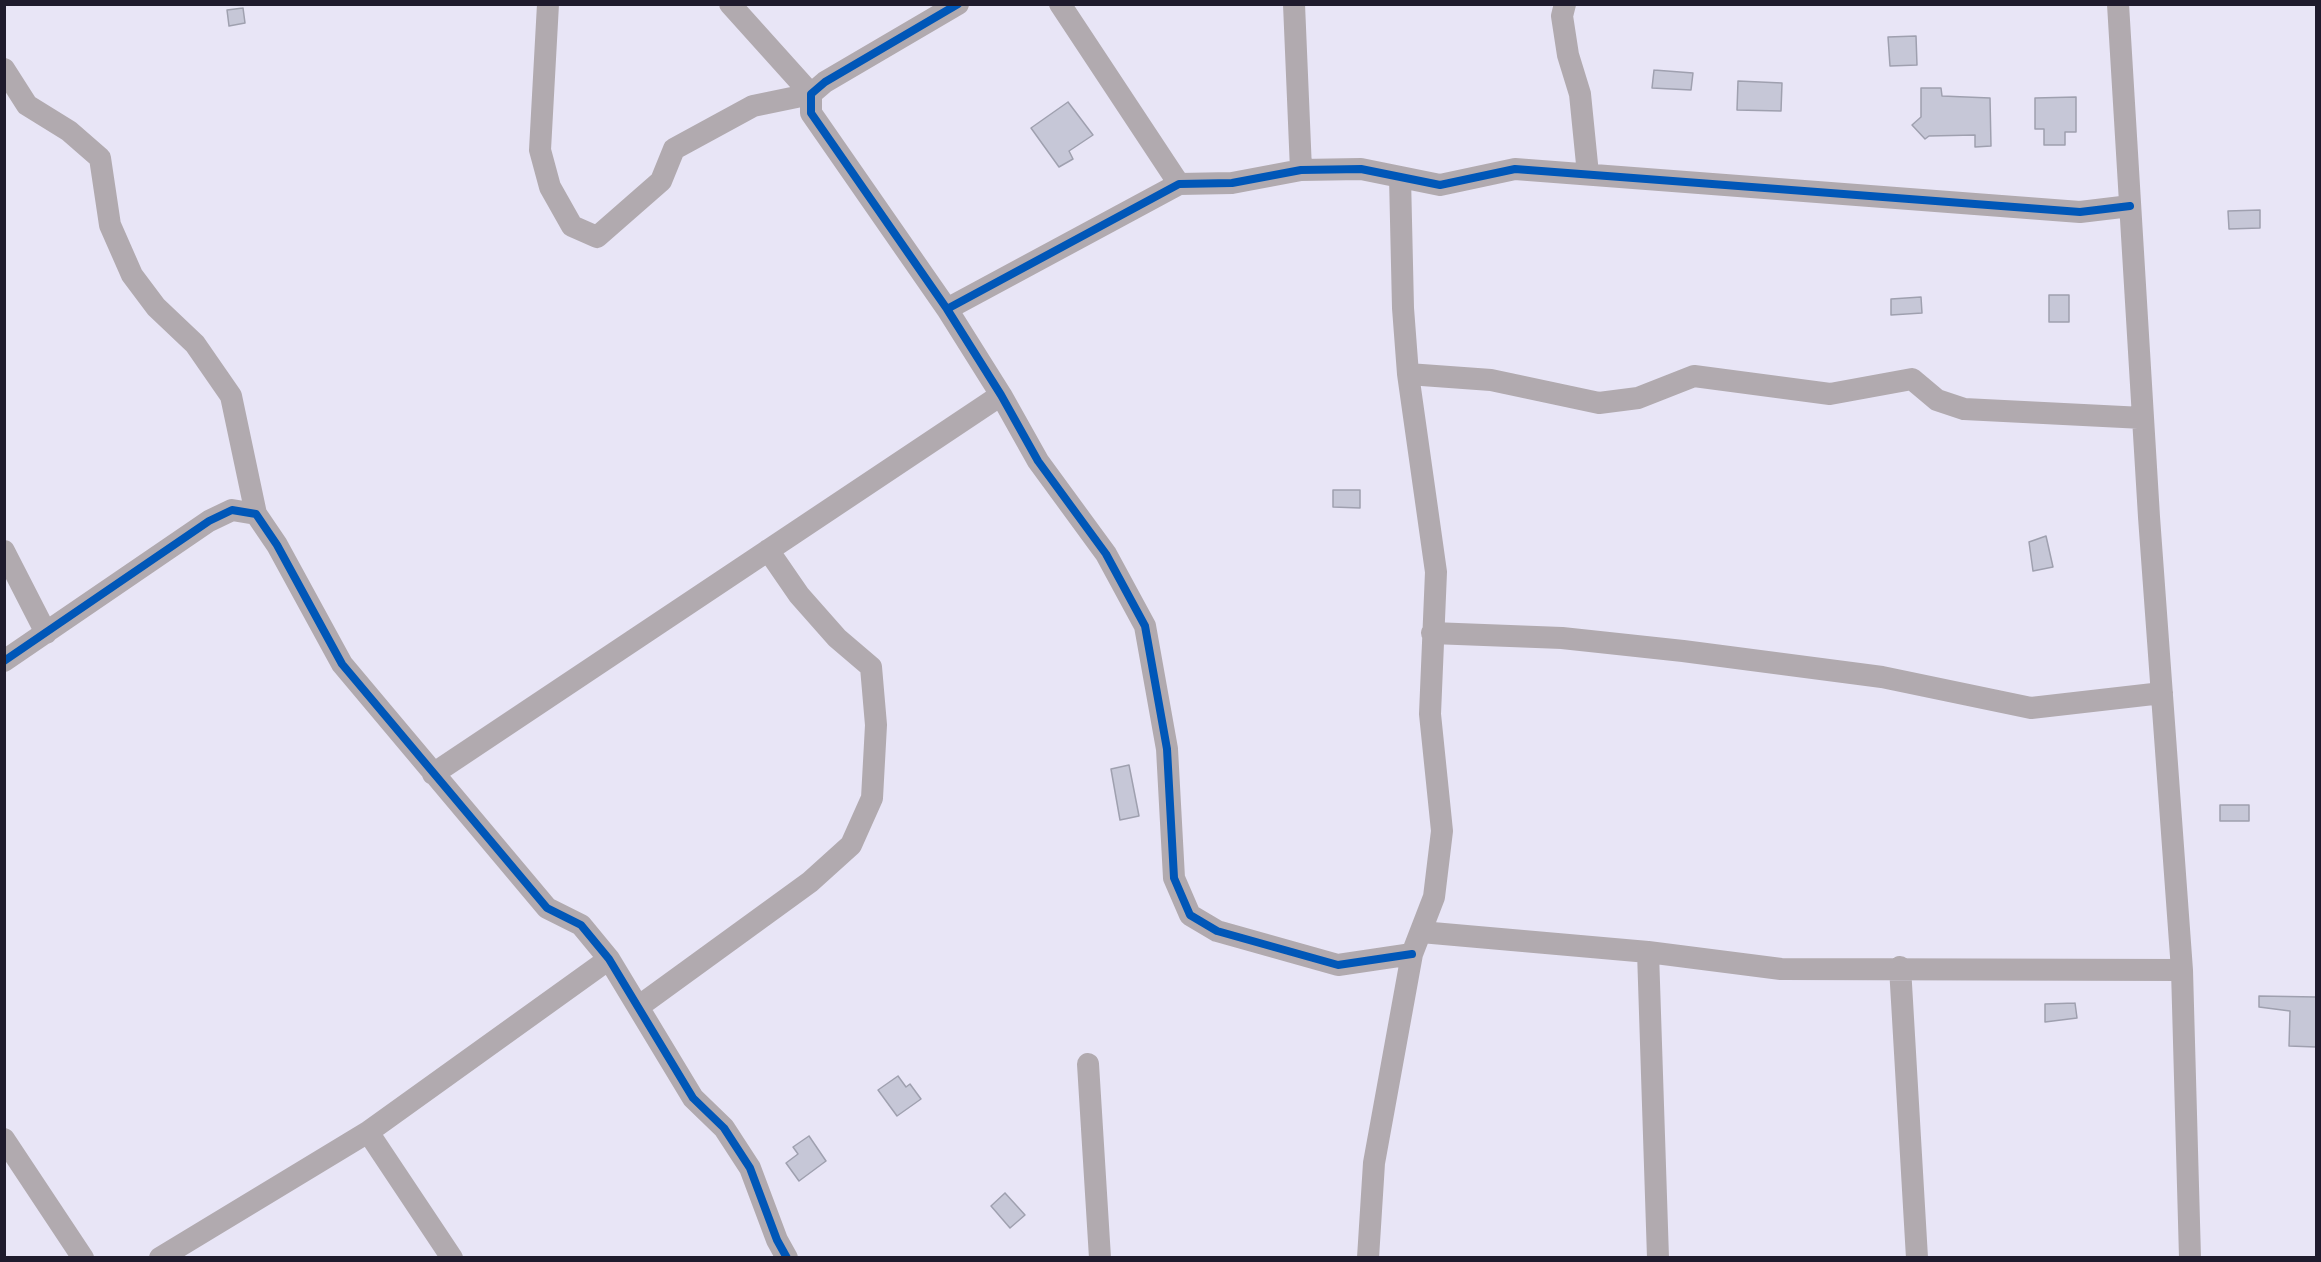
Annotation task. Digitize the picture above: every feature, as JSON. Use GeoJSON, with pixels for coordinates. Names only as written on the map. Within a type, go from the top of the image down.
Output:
{"type":"FeatureCollection","features":[{"type":"Feature","properties":{"kind":"street"},"geometry":{"type":"LineString","coordinates":[[548,4],[540,150],[550,187],[572,226],[597,237],[661,181],[674,149],[753,106],[811,94],[825,82],[958,4]]}},
{"type":"Feature","properties":{"kind":"street"},"geometry":{"type":"LineString","coordinates":[[730,4],[811,94],[811,113],[946,309],[1001,395],[1038,461],[1106,554],[1145,626],[1167,749],[1174,878],[1190,915],[1217,931],[1338,965],[1412,954]]}},
{"type":"Feature","properties":{"kind":"street"},"geometry":{"type":"LineString","coordinates":[[1060,4],[1179,184]]}},
{"type":"Feature","properties":{"kind":"street"},"geometry":{"type":"LineString","coordinates":[[1294,4],[1301,170]]}},
{"type":"Feature","properties":{"kind":"street"},"geometry":{"type":"LineString","coordinates":[[1565,4],[1562,16],[1568,56],[1580,94],[1588,174]]}},
{"type":"Feature","properties":{"kind":"street"},"geometry":{"type":"LineString","coordinates":[[2118,4],[2143,418],[2182,970],[2190,1257]]}},
{"type":"Feature","properties":{"kind":"street"},"geometry":{"type":"LineString","coordinates":[[4,69],[27,105],[69,131],[100,158],[110,225],[132,275],[156,307],[195,344],[231,396],[256,514],[277,545],[342,664],[547,908],[582,924],[609,959],[693,1098],[724,1128],[750,1168],[777,1240],[787,1257]]}},
{"type":"Feature","properties":{"kind":"street"},"geometry":{"type":"LineString","coordinates":[[946,309],[1179,184],[1232,183],[1301,170],[1335,168],[1440,185],[1515,169],[2080,212],[2130,206]]}},
{"type":"Feature","properties":{"kind":"street"},"geometry":{"type":"LineString","coordinates":[[1368,1257],[1374,1163],[1412,954],[1434,897],[1442,831],[1430,714],[1436,572],[1408,374],[1403,309],[1400,177]]}},
{"type":"Feature","properties":{"kind":"street"},"geometry":{"type":"LineString","coordinates":[[1408,374],[1491,380],[1599,403],[1638,398],[1695,376],[1830,394],[1912,379],[1937,400],[1964,409],[2143,418]]}},
{"type":"Feature","properties":{"kind":"street"},"geometry":{"type":"LineString","coordinates":[[433,774],[1001,395]]}},
{"type":"Feature","properties":{"kind":"street"},"geometry":{"type":"LineString","coordinates":[[4,661],[209,521],[232,510],[256,514]]}},
{"type":"Feature","properties":{"kind":"street"},"geometry":{"type":"LineString","coordinates":[[638,1007],[810,882],[851,845],[872,798],[876,725],[871,667],[837,638],[799,595],[768,550]]}},
{"type":"Feature","properties":{"kind":"street"},"geometry":{"type":"LineString","coordinates":[[4,551],[46,633]]}},
{"type":"Feature","properties":{"kind":"street"},"geometry":{"type":"LineString","coordinates":[[1432,633],[1562,638],[1683,651],[1882,677],[2031,708],[2162,693]]}},
{"type":"Feature","properties":{"kind":"street"},"geometry":{"type":"LineString","coordinates":[[1421,932],[1648,952],[1780,969],[2182,970]]}},
{"type":"Feature","properties":{"kind":"street"},"geometry":{"type":"LineString","coordinates":[[1648,952],[1658,1257]]}},
{"type":"Feature","properties":{"kind":"street"},"geometry":{"type":"LineString","coordinates":[[160,1257],[368,1132],[609,959]]}},
{"type":"Feature","properties":{"kind":"street"},"geometry":{"type":"LineString","coordinates":[[1900,968],[1917,1257]]}},
{"type":"Feature","properties":{"kind":"street"},"geometry":{"type":"LineString","coordinates":[[1088,1064],[1101,1257]]}},
{"type":"Feature","properties":{"kind":"street"},"geometry":{"type":"LineString","coordinates":[[368,1132],[452,1257]]}},
{"type":"Feature","properties":{"kind":"street"},"geometry":{"type":"LineString","coordinates":[[4,1139],[83,1257]]}},
{"type":"Feature","properties":{"kind":"building"},"geometry":{"type":"Polygon","coordinates":[[[243,8],[245,23],[229,26],[227,10],[243,8]]]}},
{"type":"Feature","properties":{"kind":"building"},"geometry":{"type":"Polygon","coordinates":[[[1916,36],[1917,65],[1890,66],[1888,37],[1916,36]]]}},
{"type":"Feature","properties":{"kind":"building"},"geometry":{"type":"Polygon","coordinates":[[[1654,70],[1693,73],[1691,90],[1652,88],[1654,70]]]}},
{"type":"Feature","properties":{"kind":"building"},"geometry":{"type":"Polygon","coordinates":[[[1738,81],[1782,83],[1781,111],[1737,110],[1738,81]]]}},
{"type":"Feature","properties":{"kind":"building"},"geometry":{"type":"Polygon","coordinates":[[[1921,88],[1941,88],[1942,96],[1990,98],[1991,146],[1975,147],[1975,135],[1929,136],[1925,139],[1912,125],[1921,117],[1921,88]]]}},
{"type":"Feature","properties":{"kind":"building"},"geometry":{"type":"Polygon","coordinates":[[[2076,97],[2076,132],[2065,132],[2065,145],[2044,145],[2044,129],[2035,129],[2035,98],[2076,97]]]}},
{"type":"Feature","properties":{"kind":"building"},"geometry":{"type":"Polygon","coordinates":[[[1068,102],[1093,135],[1069,151],[1073,159],[1059,167],[1031,128],[1068,102]]]}},
{"type":"Feature","properties":{"kind":"building"},"geometry":{"type":"Polygon","coordinates":[[[2260,210],[2260,228],[2229,229],[2228,211],[2260,210]]]}},
{"type":"Feature","properties":{"kind":"building"},"geometry":{"type":"Polygon","coordinates":[[[2049,295],[2069,295],[2069,322],[2049,322],[2049,295]]]}},
{"type":"Feature","properties":{"kind":"building"},"geometry":{"type":"Polygon","coordinates":[[[1921,297],[1922,313],[1891,315],[1891,299],[1921,297]]]}},
{"type":"Feature","properties":{"kind":"building"},"geometry":{"type":"Polygon","coordinates":[[[1333,490],[1360,490],[1360,508],[1333,507],[1333,490]]]}},
{"type":"Feature","properties":{"kind":"building"},"geometry":{"type":"Polygon","coordinates":[[[2046,536],[2053,567],[2033,571],[2029,542],[2046,536]]]}},
{"type":"Feature","properties":{"kind":"building"},"geometry":{"type":"Polygon","coordinates":[[[1129,765],[1139,816],[1120,820],[1111,769],[1129,765]]]}},
{"type":"Feature","properties":{"kind":"building"},"geometry":{"type":"Polygon","coordinates":[[[2220,805],[2249,805],[2249,821],[2220,821],[2220,805]]]}},
{"type":"Feature","properties":{"kind":"building"},"geometry":{"type":"Polygon","coordinates":[[[2259,996],[2316,997],[2316,1047],[2289,1046],[2290,1011],[2259,1007],[2259,996]]]}},
{"type":"Feature","properties":{"kind":"building"},"geometry":{"type":"Polygon","coordinates":[[[2075,1003],[2077,1018],[2045,1022],[2045,1004],[2075,1003]]]}},
{"type":"Feature","properties":{"kind":"building"},"geometry":{"type":"Polygon","coordinates":[[[898,1076],[906,1087],[910,1084],[921,1099],[897,1116],[878,1090],[898,1076]]]}},
{"type":"Feature","properties":{"kind":"building"},"geometry":{"type":"Polygon","coordinates":[[[809,1136],[826,1161],[799,1181],[786,1163],[798,1154],[793,1147],[809,1136]]]}},
{"type":"Feature","properties":{"kind":"building"},"geometry":{"type":"Polygon","coordinates":[[[1005,1193],[1025,1215],[1010,1228],[991,1206],[1005,1193]]]}},
{"type":"Feature","properties":{"kind":"cycle path"},"geometry":{"type":"LineString","coordinates":[[958,4],[825,82],[811,94],[811,113],[947,309],[1001,395],[1038,461],[1106,554],[1145,626],[1167,749],[1174,878],[1190,915],[1217,931],[1338,965],[1412,954]]}},
{"type":"Feature","properties":{"kind":"cycle path"},"geometry":{"type":"LineString","coordinates":[[947,309],[1179,184],[1232,183],[1301,170],[1361,169],[1440,185],[1515,169],[2080,212],[2130,206]]}},
{"type":"Feature","properties":{"kind":"cycle path"},"geometry":{"type":"LineString","coordinates":[[4,661],[209,521],[232,510],[256,514],[277,545],[342,664],[547,908],[581,925],[609,959],[693,1098],[724,1128],[750,1168],[777,1240],[787,1258]]}}]}
